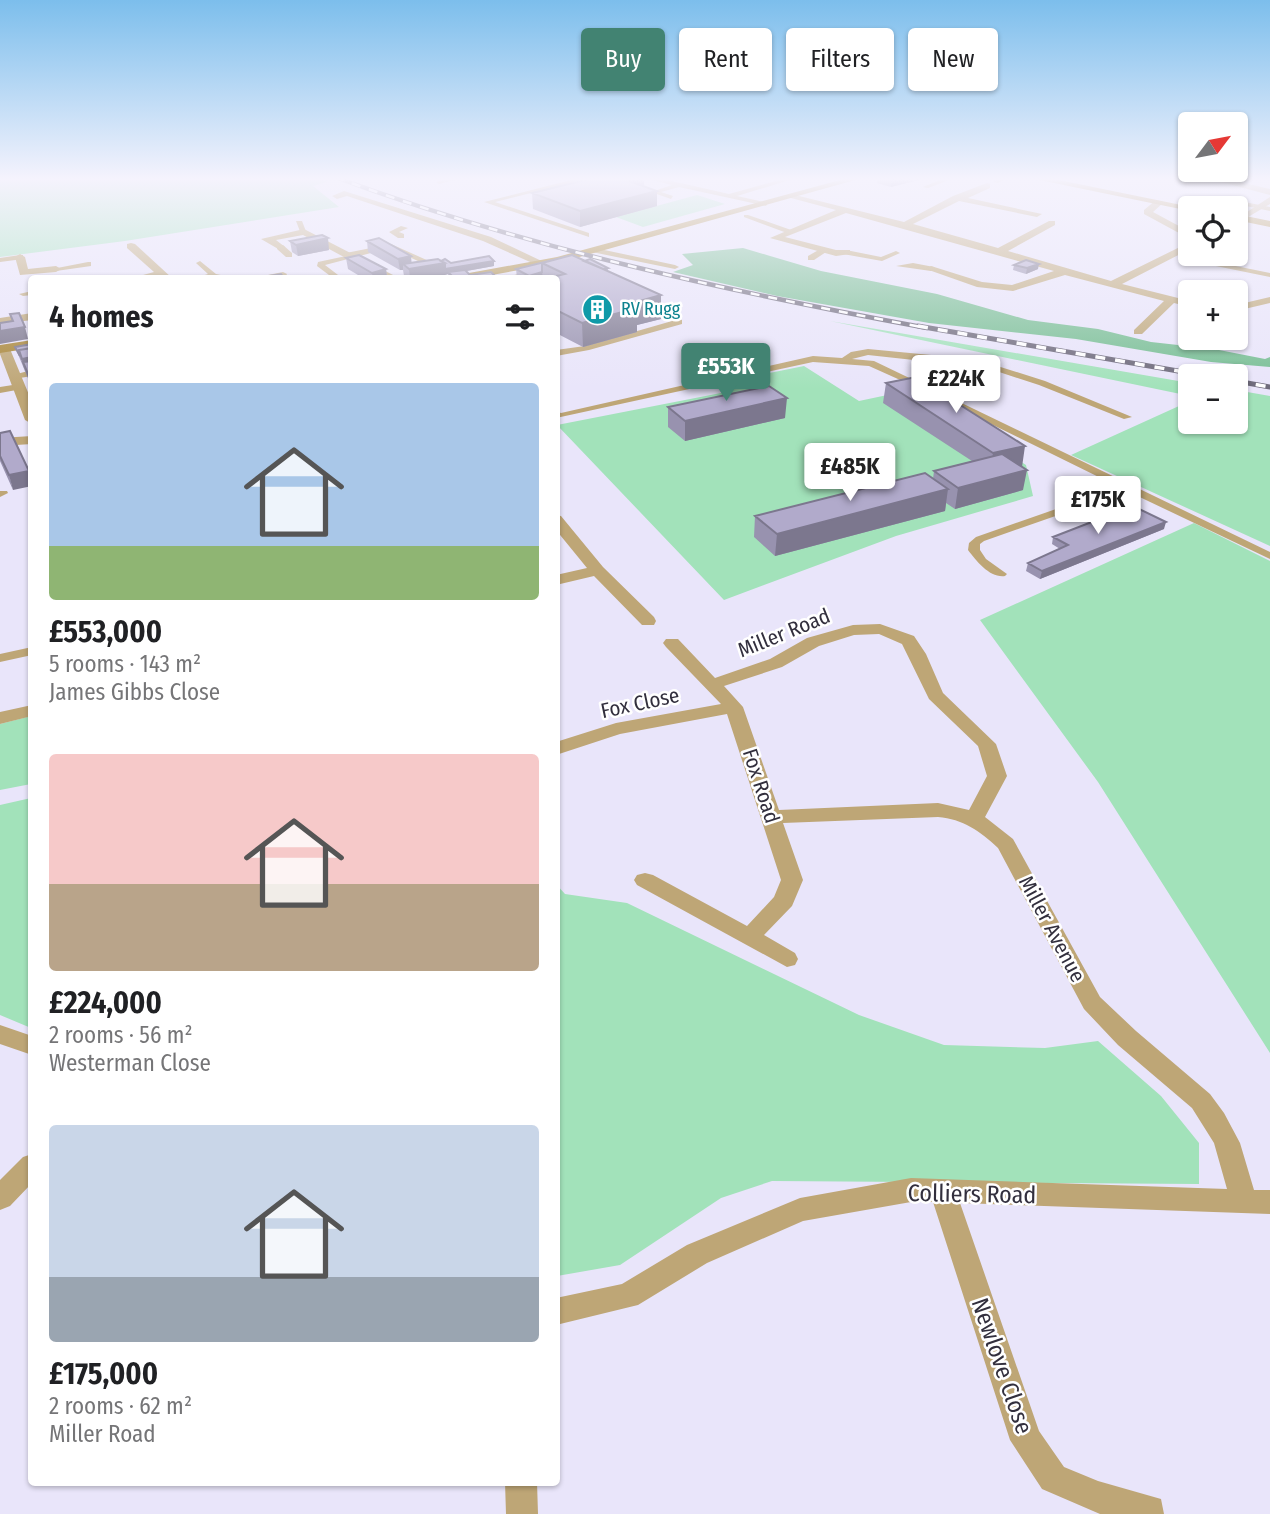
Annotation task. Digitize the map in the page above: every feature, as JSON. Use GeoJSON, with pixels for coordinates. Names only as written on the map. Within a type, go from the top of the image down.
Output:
{"type":"FeatureCollection","features":[{"type":"Feature","properties":{"kind":"main road"},"geometry":{"type":"LineString","coordinates":[[504,275],[604,248]]}},
{"type":"Feature","properties":{"kind":"main road"},"geometry":{"type":"LineString","coordinates":[[2,349],[28,345]]}},
{"type":"Feature","properties":{"kind":"street"},"geometry":{"type":"LineString","coordinates":[[133,248],[163,275]]}},
{"type":"Feature","properties":{"kind":"street"},"geometry":{"type":"LineString","coordinates":[[336,248],[385,275]]}},
{"type":"Feature","properties":{"kind":"street"},"geometry":{"type":"LineString","coordinates":[[506,248],[543,264]]}},
{"type":"Feature","properties":{"kind":"street"},"geometry":{"type":"LineString","coordinates":[[815,248],[846,252]]}},
{"type":"Feature","properties":{"kind":"street"},"geometry":{"type":"LineString","coordinates":[[984,248],[1178,302]]}},
{"type":"Feature","properties":{"kind":"street"},"geometry":{"type":"LineString","coordinates":[[999,252],[1007,248]]}},
{"type":"Feature","properties":{"kind":"street"},"geometry":{"type":"LineString","coordinates":[[1112,285],[1178,251]]}},
{"type":"Feature","properties":{"kind":"street"},"geometry":{"type":"LineString","coordinates":[[20,257],[24,273],[51,272]]}},
{"type":"Feature","properties":{"kind":"street"},"geometry":{"type":"LineString","coordinates":[[948,275],[966,268]]}},
{"type":"Feature","properties":{"kind":"street"},"geometry":{"type":"LineString","coordinates":[[931,269],[981,285],[1002,287],[1020,287],[1065,271]]}},
{"type":"Feature","properties":{"kind":"street"},"geometry":{"type":"LineString","coordinates":[[1002,287],[1012,298]]}},
{"type":"Feature","properties":{"kind":"street"},"geometry":{"type":"LineString","coordinates":[[1248,307],[1270,300]]}},
{"type":"Feature","properties":{"kind":"street"},"geometry":{"type":"LineString","coordinates":[[1138,332],[1170,301]]}},
{"type":"Feature","properties":{"kind":"street"},"geometry":{"type":"LineString","coordinates":[[0,321],[28,317]]}},
{"type":"Feature","properties":{"kind":"street"},"geometry":{"type":"LineString","coordinates":[[2,349],[28,410]]}},
{"type":"Feature","properties":{"kind":"street"},"geometry":{"type":"LineString","coordinates":[[0,442],[28,440]]}},
{"type":"Feature","properties":{"kind":"street"},"geometry":{"type":"LineString","coordinates":[[560,524],[597,570],[649,621]]}},
{"type":"Feature","properties":{"kind":"street"},"geometry":{"type":"LineString","coordinates":[[560,579],[597,570]]}},
{"type":"Feature","properties":{"kind":"street","name":"Miller Road"},"geometry":{"type":"LineString","coordinates":[[714,684],[776,663],[813,642],[853,630],[880,629],[908,640],[935,695],[986,744],[994,762],[997,776],[975,818]]}},
{"type":"Feature","properties":{"kind":"street","name":"Fox Road"},"geometry":{"type":"LineString","coordinates":[[673,643],[734,707],[792,880],[784,901],[749,937]]}},
{"type":"Feature","properties":{"kind":"street","name":"Fox Close"},"geometry":{"type":"LineString","coordinates":[[560,748],[615,729],[734,707]]}},
{"type":"Feature","properties":{"kind":"street"},"geometry":{"type":"LineString","coordinates":[[0,718],[28,711]]}},
{"type":"Feature","properties":{"kind":"street","name":"Miller Avenue"},"geometry":{"type":"LineString","coordinates":[[772,817],[938,810],[960,812],[975,818],[1006,844],[1092,1003],[1127,1038],[1201,1101],[1215,1120],[1257,1202]]}},
{"type":"Feature","properties":{"kind":"street"},"geometry":{"type":"LineString","coordinates":[[645,880],[787,959]]}},
{"type":"Feature","properties":{"kind":"street"},"geometry":{"type":"LineString","coordinates":[[0,1034],[28,1044]]}},
{"type":"Feature","properties":{"kind":"street"},"geometry":{"type":"LineString","coordinates":[[0,1198],[28,1169]]}},
{"type":"Feature","properties":{"kind":"street","name":"Colliers Road"},"geometry":{"type":"LineString","coordinates":[[560,1311],[628,1296],[697,1254],[800,1210],[911,1190],[1257,1202]]}},
{"type":"Feature","properties":{"kind":"street","name":"Newlove Close"},"geometry":{"type":"LineString","coordinates":[[943,1192],[1026,1440],[1054,1478],[1097,1497],[1149,1511]]}},
{"type":"Feature","properties":{"kind":"street"},"geometry":{"type":"LineString","coordinates":[[520,1486],[522,1514]]}},
{"type":"Feature","properties":{"kind":"lane"},"geometry":{"type":"LineString","coordinates":[[281,248],[289,256]]}},
{"type":"Feature","properties":{"kind":"lane"},"geometry":{"type":"LineString","coordinates":[[334,275],[321,264],[384,248]]}},
{"type":"Feature","properties":{"kind":"lane"},"geometry":{"type":"LineString","coordinates":[[395,248],[436,266]]}},
{"type":"Feature","properties":{"kind":"lane"},"geometry":{"type":"LineString","coordinates":[[595,250],[675,267]]}},
{"type":"Feature","properties":{"kind":"lane"},"geometry":{"type":"LineString","coordinates":[[811,258],[825,250]]}},
{"type":"Feature","properties":{"kind":"lane"},"geometry":{"type":"LineString","coordinates":[[846,252],[882,259],[896,253]]}},
{"type":"Feature","properties":{"kind":"lane"},"geometry":{"type":"LineString","coordinates":[[0,260],[20,257]]}},
{"type":"Feature","properties":{"kind":"lane"},"geometry":{"type":"LineString","coordinates":[[200,263],[213,275]]}},
{"type":"Feature","properties":{"kind":"lane"},"geometry":{"type":"LineString","coordinates":[[51,272],[88,264]]}},
{"type":"Feature","properties":{"kind":"lane"},"geometry":{"type":"LineString","coordinates":[[507,275],[564,265],[571,268]]}},
{"type":"Feature","properties":{"kind":"lane"},"geometry":{"type":"LineString","coordinates":[[900,266],[913,265],[931,269]]}},
{"type":"Feature","properties":{"kind":"lane"},"geometry":{"type":"LineString","coordinates":[[1228,266],[1270,275]]}},
{"type":"Feature","properties":{"kind":"lane"},"geometry":{"type":"LineString","coordinates":[[277,275],[284,274]]}},
{"type":"Feature","properties":{"kind":"lane"},"geometry":{"type":"LineString","coordinates":[[560,353],[679,322]]}},
{"type":"Feature","properties":{"kind":"lane"},"geometry":{"type":"LineString","coordinates":[[844,361],[846,357],[867,352],[973,363],[1042,383],[1128,417]]}},
{"type":"Feature","properties":{"kind":"lane"},"geometry":{"type":"LineString","coordinates":[[560,416],[806,360],[880,366],[1270,556]]}},
{"type":"Feature","properties":{"kind":"lane"},"geometry":{"type":"LineString","coordinates":[[0,390],[28,375]]}},
{"type":"Feature","properties":{"kind":"lane"},"geometry":{"type":"LineString","coordinates":[[1001,574],[982,561],[974,550],[980,539],[1128,487]]}},
{"type":"Feature","properties":{"kind":"lane"},"geometry":{"type":"LineString","coordinates":[[0,659],[28,652]]}},
{"type":"Feature","properties":{"kind":"green space"},"geometry":{"type":"Polygon","coordinates":[[[0,248],[73,248],[0,257],[0,248]]]}},
{"type":"Feature","properties":{"kind":"green space"},"geometry":{"type":"Polygon","coordinates":[[[743,248],[821,271],[937,294],[1028,320],[1098,329],[1151,342],[1178,345],[1178,350],[1219,350],[1265,359],[1270,357],[1270,367],[1211,362],[1076,339],[929,323],[777,296],[673,272],[693,265],[682,254],[743,248]]]}},
{"type":"Feature","properties":{"kind":"green space"},"geometry":{"type":"Polygon","coordinates":[[[830,321],[1178,381],[1178,394],[830,321]]]}},
{"type":"Feature","properties":{"kind":"green space"},"geometry":{"type":"Polygon","coordinates":[[[804,366],[859,401],[911,390],[1026,465],[1033,496],[896,536],[724,600],[560,428],[560,424],[731,391],[729,381],[804,366]]]}},
{"type":"Feature","properties":{"kind":"green space"},"geometry":{"type":"Polygon","coordinates":[[[1248,392],[1270,396],[1270,546],[1071,455],[1178,406],[1178,434],[1248,434],[1248,392]]]}},
{"type":"Feature","properties":{"kind":"green space"},"geometry":{"type":"Polygon","coordinates":[[[1194,523],[1270,561],[1270,1053],[1098,782],[980,620],[1194,523]]]}},
{"type":"Feature","properties":{"kind":"green space"},"geometry":{"type":"Polygon","coordinates":[[[28,717],[28,785],[0,790],[0,724],[28,717]]]}},
{"type":"Feature","properties":{"kind":"green space"},"geometry":{"type":"Polygon","coordinates":[[[28,799],[28,1027],[0,1015],[0,805],[28,799]]]}},
{"type":"Feature","properties":{"kind":"green space"},"geometry":{"type":"Polygon","coordinates":[[[560,888],[565,894],[627,903],[859,1015],[944,1045],[1045,1048],[1098,1041],[1161,1096],[1199,1143],[1199,1184],[772,1181],[721,1198],[620,1265],[560,1275],[560,888]]]}},
{"type":"Feature","properties":{"kind":"building"},"geometry":{"type":"Polygon","coordinates":[[[378,248],[396,248],[411,256],[398,259],[378,248]]]}},
{"type":"Feature","properties":{"kind":"building"},"geometry":{"type":"Polygon","coordinates":[[[359,255],[386,269],[372,273],[346,258],[359,255]]]}},
{"type":"Feature","properties":{"kind":"building"},"geometry":{"type":"Polygon","coordinates":[[[572,255],[661,295],[629,304],[637,308],[582,323],[560,312],[560,275],[565,274],[542,263],[572,255]]]}},
{"type":"Feature","properties":{"kind":"building"},"geometry":{"type":"Polygon","coordinates":[[[489,256],[494,261],[445,269],[445,263],[441,261],[445,259],[451,263],[489,256]]]}},
{"type":"Feature","properties":{"kind":"building"},"geometry":{"type":"Polygon","coordinates":[[[438,259],[445,263],[409,269],[403,264],[438,259]]]}},
{"type":"Feature","properties":{"kind":"building"},"geometry":{"type":"Polygon","coordinates":[[[557,259],[542,263],[542,272],[532,275],[516,269],[557,259]]]}},
{"type":"Feature","properties":{"kind":"building"},"geometry":{"type":"Polygon","coordinates":[[[590,259],[608,268],[603,269],[584,261],[590,259]]]}},
{"type":"Feature","properties":{"kind":"building"},"geometry":{"type":"Polygon","coordinates":[[[1026,260],[1039,264],[1027,268],[1014,265],[1026,260]]]}},
{"type":"Feature","properties":{"kind":"building"},"geometry":{"type":"Polygon","coordinates":[[[465,270],[470,275],[451,275],[448,272],[465,270]]]}},
{"type":"Feature","properties":{"kind":"building"},"geometry":{"type":"Polygon","coordinates":[[[491,272],[494,275],[470,275],[491,272]]]}},
{"type":"Feature","properties":{"kind":"building"},"geometry":{"type":"Polygon","coordinates":[[[19,313],[25,327],[0,331],[0,323],[13,321],[10,314],[19,313]]]}},
{"type":"Feature","properties":{"kind":"building"},"geometry":{"type":"Polygon","coordinates":[[[28,345],[28,349],[19,350],[20,356],[15,347],[28,345]]]}},
{"type":"Feature","properties":{"kind":"building"},"geometry":{"type":"Polygon","coordinates":[[[28,349],[28,358],[22,359],[19,350],[28,349]]]}},
{"type":"Feature","properties":{"kind":"building"},"geometry":{"type":"Polygon","coordinates":[[[28,361],[28,374],[23,362],[28,361]]]}},
{"type":"Feature","properties":{"kind":"building"},"geometry":{"type":"Polygon","coordinates":[[[916,377],[1025,446],[993,453],[886,383],[916,377]]]}},
{"type":"Feature","properties":{"kind":"building"},"geometry":{"type":"Polygon","coordinates":[[[769,386],[787,398],[685,421],[668,407],[769,386]]]}},
{"type":"Feature","properties":{"kind":"building"},"geometry":{"type":"Polygon","coordinates":[[[10,431],[28,471],[9,475],[0,456],[0,433],[10,431]]]}},
{"type":"Feature","properties":{"kind":"building"},"geometry":{"type":"Polygon","coordinates":[[[1002,454],[1027,470],[958,488],[934,471],[1002,454]]]}},
{"type":"Feature","properties":{"kind":"building"},"geometry":{"type":"Polygon","coordinates":[[[925,473],[948,489],[777,534],[755,516],[925,473]]]}},
{"type":"Feature","properties":{"kind":"building"},"geometry":{"type":"Polygon","coordinates":[[[1133,506],[1166,522],[1042,571],[1028,563],[1068,545],[1053,537],[1133,506]]]}},
{"type":"Feature","properties":{"kind":"railway"},"geometry":{"type":"LineString","coordinates":[[560,248],[702,283],[927,328]]}},
{"type":"Feature","properties":{"kind":"railway"},"geometry":{"type":"LineString","coordinates":[[918,326],[1178,371]]}},
{"type":"Feature","properties":{"kind":"railway"},"geometry":{"type":"LineString","coordinates":[[1248,383],[1270,387]]}},
{"type":"Feature","properties":{"kind":"place","name":"RV Rugg"},"geometry":{"type":"Point","coordinates":[598,309]}}]}
